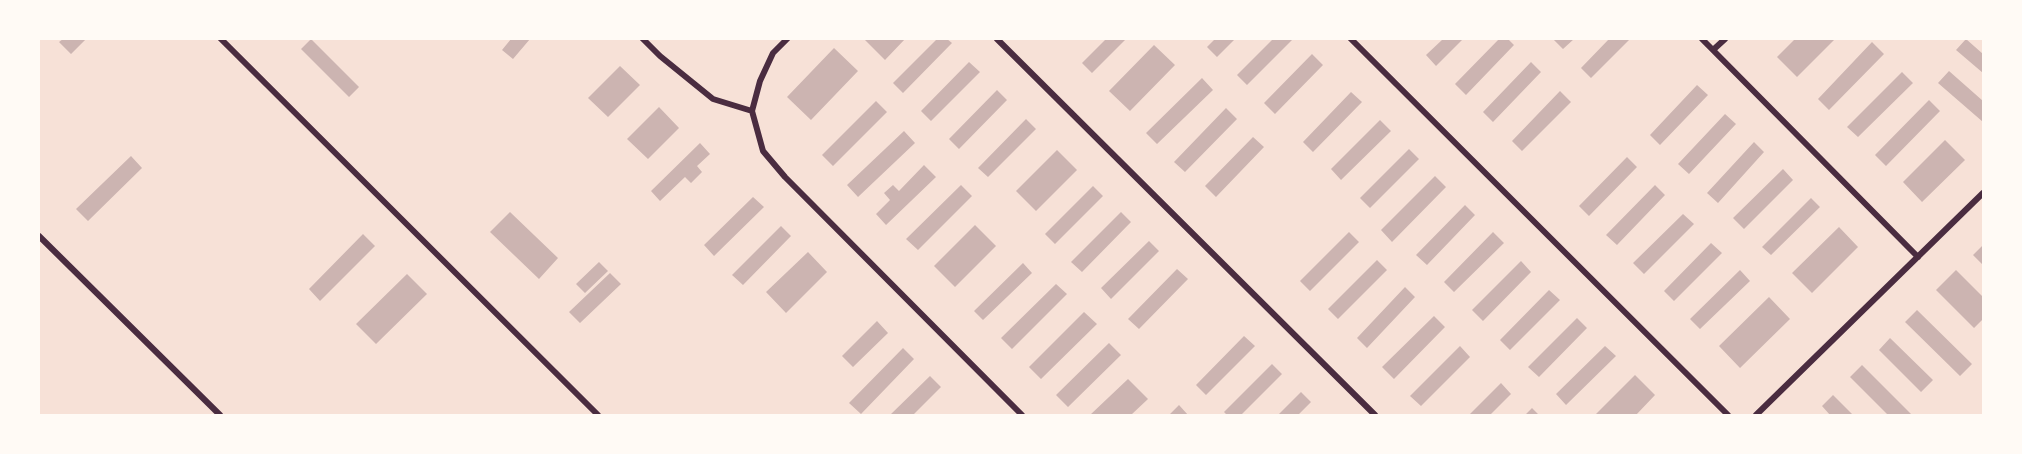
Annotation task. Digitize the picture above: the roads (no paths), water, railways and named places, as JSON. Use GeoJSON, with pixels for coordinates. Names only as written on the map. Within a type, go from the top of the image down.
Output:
{"type":"FeatureCollection","features":[{"type":"Feature","properties":{"kind":"street"},"geometry":{"type":"LineString","coordinates":[[221,39],[598,415]]}},
{"type":"Feature","properties":{"kind":"street"},"geometry":{"type":"LineString","coordinates":[[643,39],[660,56],[713,99],[752,111]]}},
{"type":"Feature","properties":{"kind":"street"},"geometry":{"type":"LineString","coordinates":[[787,39],[773,53],[760,81],[752,111],[763,151],[785,177],[1022,415]]}},
{"type":"Feature","properties":{"kind":"street"},"geometry":{"type":"LineString","coordinates":[[997,39],[1375,415]]}},
{"type":"Feature","properties":{"kind":"street"},"geometry":{"type":"LineString","coordinates":[[1351,39],[1728,415]]}},
{"type":"Feature","properties":{"kind":"street"},"geometry":{"type":"LineString","coordinates":[[1702,39],[1918,257]]}},
{"type":"Feature","properties":{"kind":"street"},"geometry":{"type":"LineString","coordinates":[[1713,50],[1725,39]]}},
{"type":"Feature","properties":{"kind":"street"},"geometry":{"type":"LineString","coordinates":[[1756,415],[1983,194]]}},
{"type":"Feature","properties":{"kind":"street"},"geometry":{"type":"LineString","coordinates":[[39,236],[220,415]]}}]}
